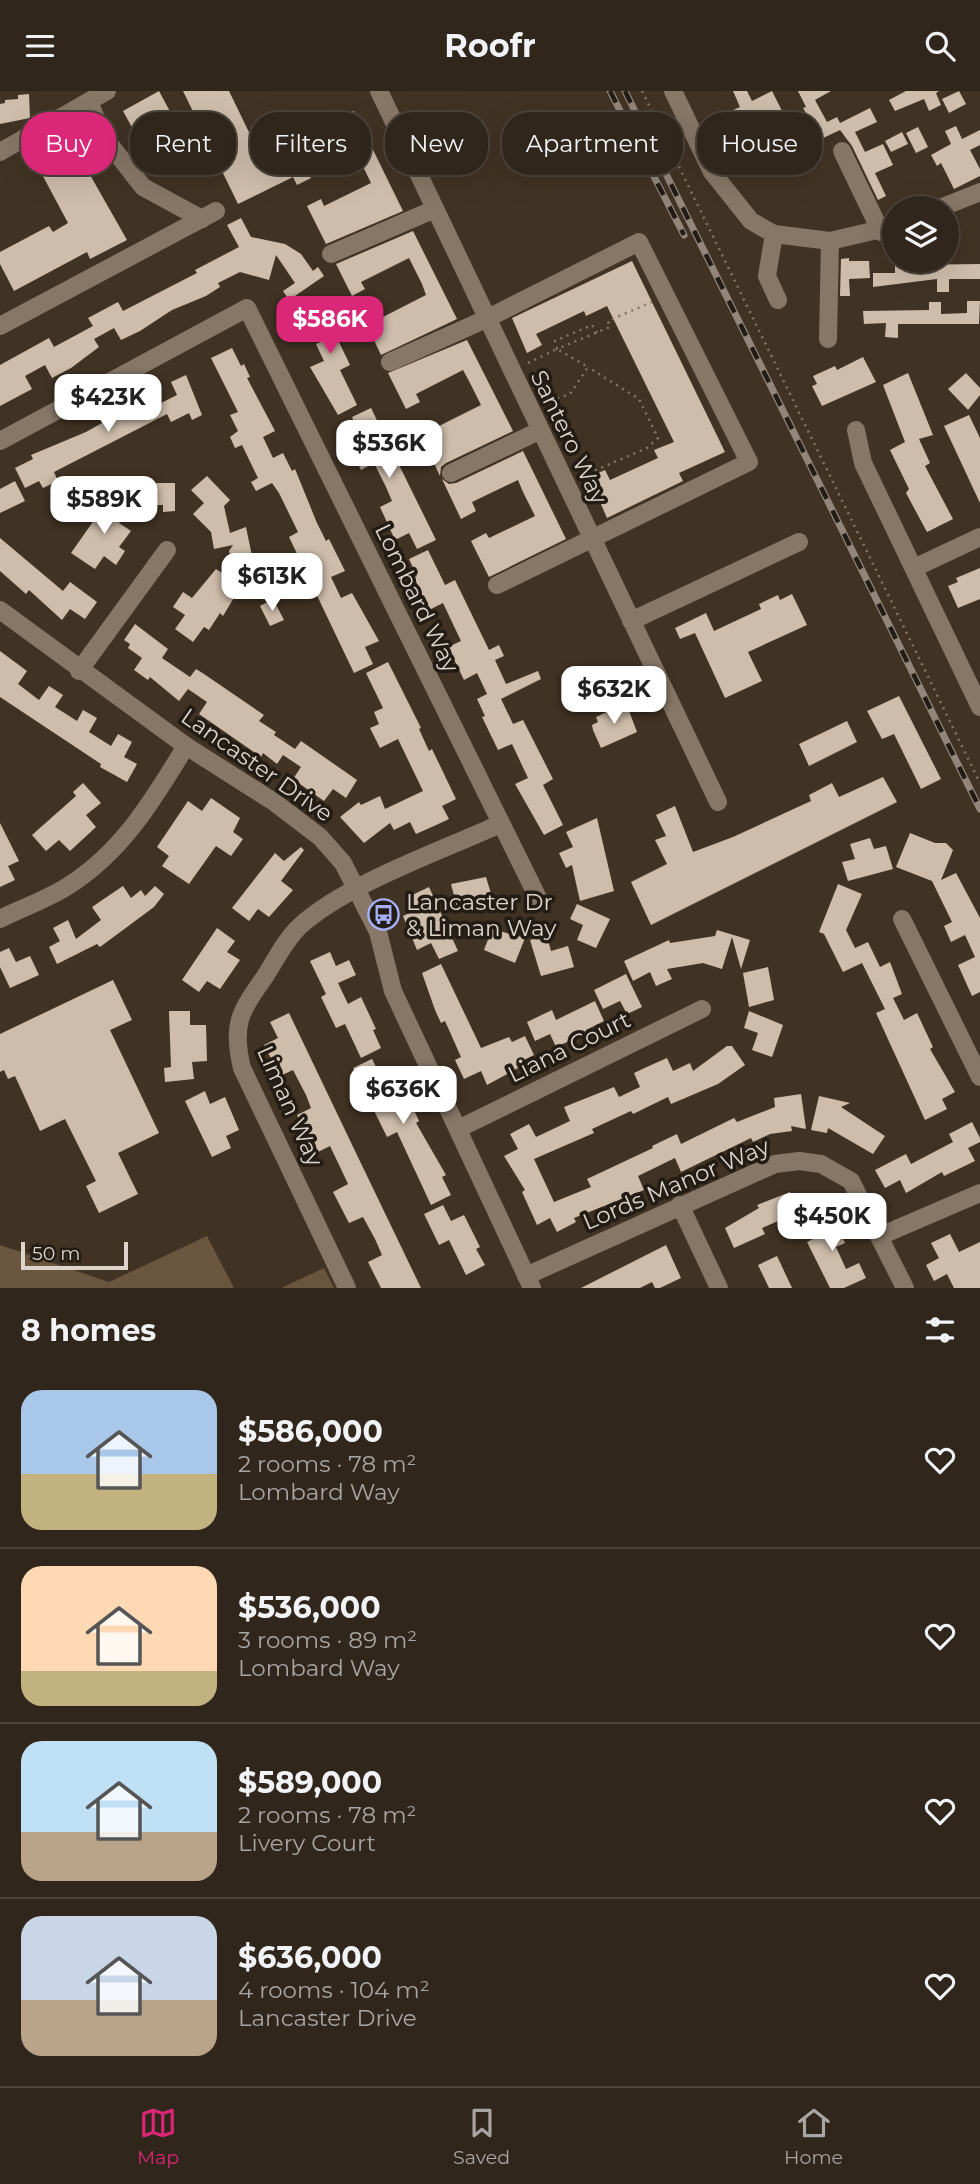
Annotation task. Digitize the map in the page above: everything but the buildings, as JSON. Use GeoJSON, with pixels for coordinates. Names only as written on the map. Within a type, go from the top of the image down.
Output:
{"type":"FeatureCollection","features":[{"type":"Feature","properties":{"kind":"street"},"geometry":{"type":"LineString","coordinates":[[0,152],[107,91]]}},
{"type":"Feature","properties":{"kind":"street","name":"Santero Way"},"geometry":{"type":"LineString","coordinates":[[379,91],[718,802]]}},
{"type":"Feature","properties":{"kind":"street"},"geometry":{"type":"LineString","coordinates":[[673,91],[697,140]]}},
{"type":"Feature","properties":{"kind":"street"},"geometry":{"type":"LineString","coordinates":[[0,326],[209,215],[143,187],[104,138],[89,101]]}},
{"type":"Feature","properties":{"kind":"street"},"geometry":{"type":"LineString","coordinates":[[842,151],[882,219]]}},
{"type":"Feature","properties":{"kind":"street"},"geometry":{"type":"LineString","coordinates":[[715,175],[751,221],[774,234],[830,241],[882,230]]}},
{"type":"Feature","properties":{"kind":"street"},"geometry":{"type":"LineString","coordinates":[[959,200],[980,192]]}},
{"type":"Feature","properties":{"kind":"street"},"geometry":{"type":"LineString","coordinates":[[331,254],[435,209]]}},
{"type":"Feature","properties":{"kind":"street"},"geometry":{"type":"LineString","coordinates":[[774,234],[767,276],[778,300]]}},
{"type":"Feature","properties":{"kind":"street"},"geometry":{"type":"LineString","coordinates":[[828,339],[830,241]]}},
{"type":"Feature","properties":{"kind":"street"},"geometry":{"type":"LineString","coordinates":[[390,362],[486,319],[639,242],[749,463],[497,586]]}},
{"type":"Feature","properties":{"kind":"street","name":"Lombard Way"},"geometry":{"type":"LineString","coordinates":[[0,441],[247,308],[538,898]]}},
{"type":"Feature","properties":{"kind":"street"},"geometry":{"type":"LineString","coordinates":[[856,430],[863,463],[977,695]]}},
{"type":"Feature","properties":{"kind":"street"},"geometry":{"type":"LineString","coordinates":[[451,473],[539,431]]}},
{"type":"Feature","properties":{"kind":"street"},"geometry":{"type":"LineString","coordinates":[[914,568],[980,537]]}},
{"type":"Feature","properties":{"kind":"street"},"geometry":{"type":"LineString","coordinates":[[631,621],[799,541]]}},
{"type":"Feature","properties":{"kind":"street"},"geometry":{"type":"LineString","coordinates":[[79,671],[167,551]]}},
{"type":"Feature","properties":{"kind":"street","name":"Lancaster Drive"},"geometry":{"type":"LineString","coordinates":[[0,610],[79,671],[186,746],[274,802],[320,837],[343,863],[378,933],[393,991],[529,1282]]}},
{"type":"Feature","properties":{"kind":"street"},"geometry":{"type":"LineString","coordinates":[[0,919],[67,886],[106,858],[139,822],[186,746]]}},
{"type":"Feature","properties":{"kind":"street","name":"Liman Way"},"geometry":{"type":"LineString","coordinates":[[347,1288],[242,1067],[235,1042],[236,1025],[243,1009],[298,929],[326,905],[500,824]]}},
{"type":"Feature","properties":{"kind":"street"},"geometry":{"type":"LineString","coordinates":[[902,919],[980,1077]]}},
{"type":"Feature","properties":{"kind":"street","name":"Liana Court"},"geometry":{"type":"LineString","coordinates":[[458,1129],[702,1009]]}},
{"type":"Feature","properties":{"kind":"street","name":"Lords Manor Way"},"geometry":{"type":"LineString","coordinates":[[529,1282],[680,1205],[775,1164],[799,1161],[821,1164],[851,1181],[905,1288]]}},
{"type":"Feature","properties":{"kind":"street"},"geometry":{"type":"LineString","coordinates":[[880,1236],[980,1193]]}},
{"type":"Feature","properties":{"kind":"street"},"geometry":{"type":"LineString","coordinates":[[680,1205],[719,1288]]}},
{"type":"Feature","properties":{"kind":"path"},"geometry":{"type":"LineString","coordinates":[[642,91],[980,783]]}},
{"type":"Feature","properties":{"kind":"path"},"geometry":{"type":"LineString","coordinates":[[527,363],[610,327],[608,321],[658,299]]}},
{"type":"Feature","properties":{"kind":"path"},"geometry":{"type":"LineString","coordinates":[[582,475],[647,448],[658,438],[639,399],[557,349],[555,341],[592,325],[597,333]]}},
{"type":"Feature","properties":{"kind":"path"},"geometry":{"type":"LineString","coordinates":[[546,402],[570,394],[588,367]]}},
{"type":"Feature","properties":{"kind":"shaded area"},"geometry":{"type":"Polygon","coordinates":[[[207,1236],[234,1288],[0,1288],[0,1245],[109,1282],[207,1236]]]}},
{"type":"Feature","properties":{"kind":"shaded area"},"geometry":{"type":"Polygon","coordinates":[[[324,1268],[334,1288],[281,1288],[324,1268]]]}},
{"type":"Feature","properties":{"kind":"railway"},"geometry":{"type":"LineString","coordinates":[[610,91],[684,235]]}},
{"type":"Feature","properties":{"kind":"railway"},"geometry":{"type":"LineString","coordinates":[[625,91],[980,809]]}},
{"type":"Feature","properties":{"kind":"place","name":"Lancaster Dr & Liman Way"},"geometry":{"type":"Point","coordinates":[383,915]}}]}
